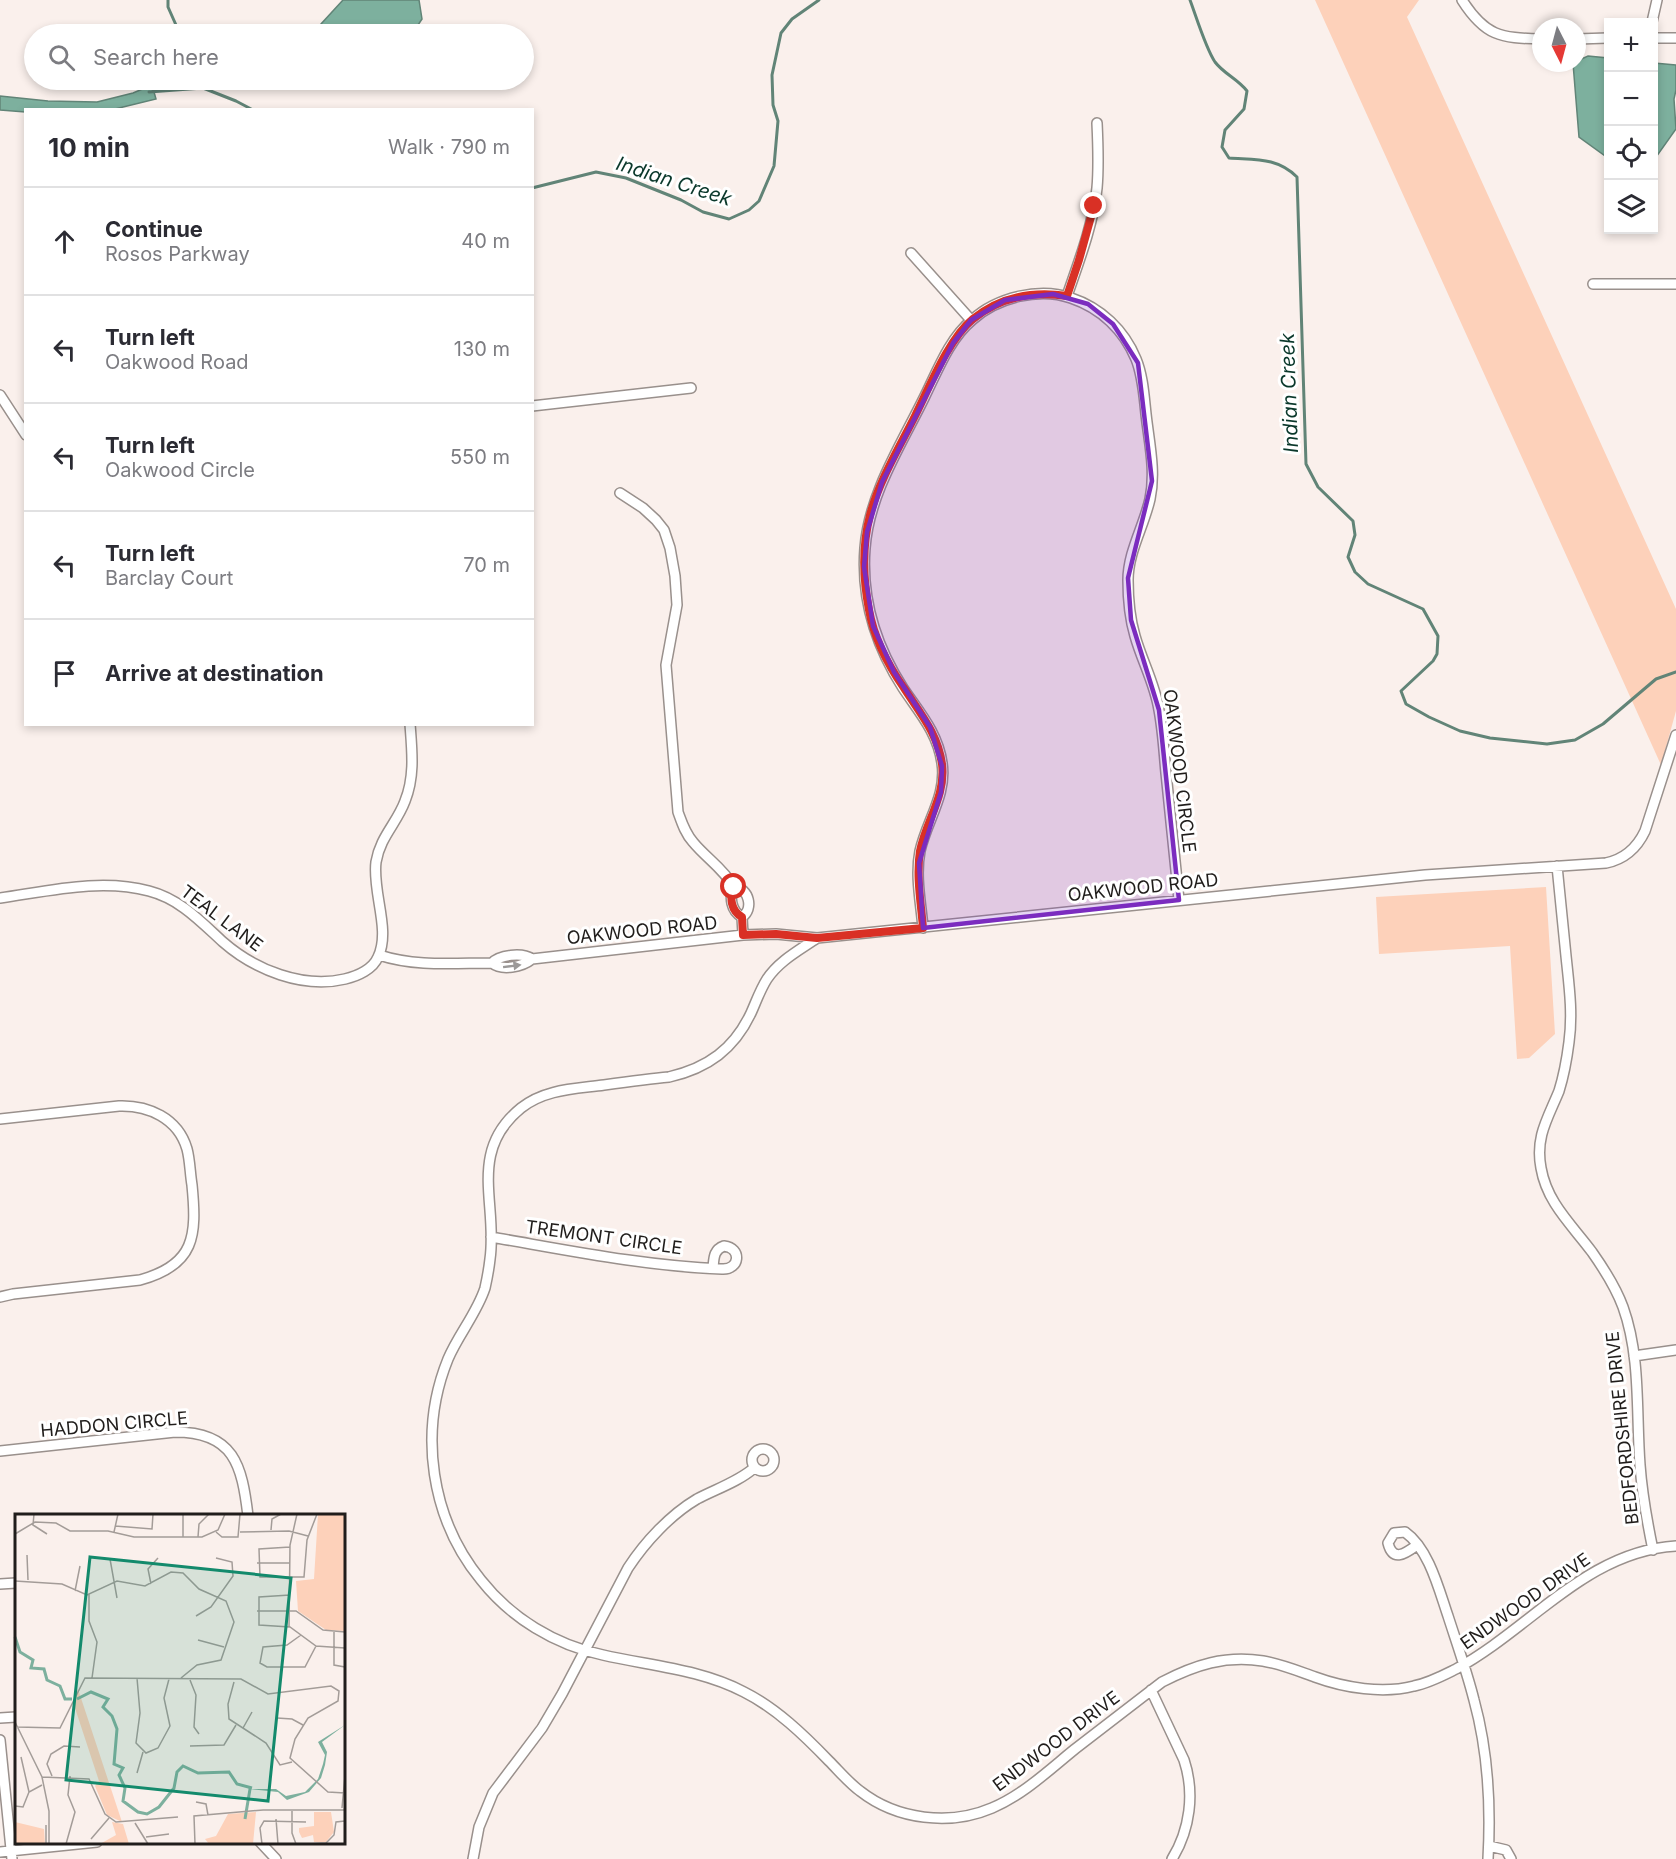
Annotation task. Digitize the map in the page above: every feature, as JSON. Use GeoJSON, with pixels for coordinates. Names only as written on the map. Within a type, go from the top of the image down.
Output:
{"type":"FeatureCollection","features":[{"type":"Feature","properties":{"kind":"street"},"geometry":{"type":"LineString","coordinates":[[1462,0],[1471,14],[1490,31],[1504,37],[1532,39]]}},
{"type":"Feature","properties":{"kind":"street"},"geometry":{"type":"LineString","coordinates":[[1653,18],[1657,0]]}},
{"type":"Feature","properties":{"kind":"street"},"geometry":{"type":"LineString","coordinates":[[1586,39],[1604,38]]}},
{"type":"Feature","properties":{"kind":"street"},"geometry":{"type":"LineString","coordinates":[[1658,38],[1676,38]]}},
{"type":"Feature","properties":{"kind":"street"},"geometry":{"type":"LineString","coordinates":[[1067,296],[1094,206],[1098,171],[1097,123]]}},
{"type":"Feature","properties":{"kind":"street"},"geometry":{"type":"LineString","coordinates":[[911,253],[971,320]]}},
{"type":"Feature","properties":{"kind":"street"},"geometry":{"type":"LineString","coordinates":[[1593,284],[1676,284]]}},
{"type":"Feature","properties":{"kind":"street","name":"OAKWOOD CIRCLE"},"geometry":{"type":"LineString","coordinates":[[923,928],[919,863],[925,835],[941,792],[942,766],[940,753],[930,727],[902,686],[878,641],[869,610],[865,548],[870,514],[882,482],[953,342],[971,320],[996,305],[1017,297],[1041,294],[1067,296],[1088,304],[1113,324],[1132,351],[1142,379],[1152,481],[1147,510],[1129,564],[1130,610],[1135,639],[1150,675],[1159,710],[1179,900]]}},
{"type":"Feature","properties":{"kind":"street"},"geometry":{"type":"LineString","coordinates":[[534,406],[691,388]]}},
{"type":"Feature","properties":{"kind":"street"},"geometry":{"type":"LineString","coordinates":[[0,396],[24,432]]}},
{"type":"Feature","properties":{"kind":"street"},"geometry":{"type":"LineString","coordinates":[[620,493],[643,508],[656,520],[664,530],[670,548],[677,605],[666,665],[678,812],[685,831],[693,843],[727,875],[734,887]]}},
{"type":"Feature","properties":{"kind":"street"},"geometry":{"type":"LineString","coordinates":[[379,955],[382,930],[375,881],[376,864],[378,851],[405,802],[412,777],[410,726]]}},
{"type":"Feature","properties":{"kind":"street","name":"OAKWOOD ROAD"},"geometry":{"type":"LineString","coordinates":[[379,955],[414,963],[492,963],[499,967],[518,966],[531,959],[743,935],[776,934],[817,938],[1459,872],[1616,861],[1628,854],[1639,843],[1645,831],[1676,735]]}},
{"type":"Feature","properties":{"kind":"street","name":"BEDFORDSHIRE DRIVE"},"geometry":{"type":"LineString","coordinates":[[1557,866],[1572,1020],[1564,1072],[1538,1147],[1541,1169],[1545,1187],[1557,1209],[1592,1252],[1623,1306],[1634,1356],[1643,1499],[1653,1550]]}},
{"type":"Feature","properties":{"kind":"street","name":"TEAL LANE"},"geometry":{"type":"LineString","coordinates":[[0,898],[90,885],[113,885],[149,891],[186,908],[237,953],[255,964],[268,971],[304,980],[326,982],[352,977],[373,965],[379,955]]}},
{"type":"Feature","properties":{"kind":"street"},"geometry":{"type":"LineString","coordinates":[[734,887],[741,888],[748,898],[747,913],[742,917]]}},
{"type":"Feature","properties":{"kind":"street"},"geometry":{"type":"LineString","coordinates":[[734,887],[731,893],[733,907],[737,915],[742,917]]}},
{"type":"Feature","properties":{"kind":"street"},"geometry":{"type":"LineString","coordinates":[[742,917],[743,935]]}},
{"type":"Feature","properties":{"kind":"street","name":"ENDWOOD DRIVE"},"geometry":{"type":"LineString","coordinates":[[817,938],[780,963],[766,981],[738,1036],[719,1056],[688,1073],[547,1094],[521,1108],[498,1137],[491,1154],[488,1177],[491,1255],[485,1288],[449,1357],[439,1386],[434,1411],[432,1449],[437,1488],[450,1531],[482,1582],[517,1617],[568,1645],[600,1655],[680,1669],[722,1682],[746,1693],[772,1709],[861,1792],[891,1809],[912,1816],[955,1818],[992,1809],[1022,1791],[1162,1682],[1200,1664],[1241,1659],[1277,1664],[1317,1678],[1376,1690],[1411,1687],[1432,1682],[1482,1654],[1582,1579],[1608,1564],[1632,1554],[1676,1546]]}},
{"type":"Feature","properties":{"kind":"street"},"geometry":{"type":"LineString","coordinates":[[0,1119],[119,1106],[135,1106],[155,1112],[178,1131],[186,1146],[195,1215],[194,1228],[188,1247],[174,1265],[157,1275],[140,1280],[0,1297]]}},
{"type":"Feature","properties":{"kind":"street","name":"TREMONT CIRCLE"},"geometry":{"type":"LineString","coordinates":[[491,1237],[643,1262],[713,1268]]}},
{"type":"Feature","properties":{"kind":"street"},"geometry":{"type":"LineString","coordinates":[[1634,1356],[1676,1350]]}},
{"type":"Feature","properties":{"kind":"street","name":"HADDON CIRCLE"},"geometry":{"type":"LineString","coordinates":[[0,1451],[175,1432],[201,1435],[223,1446],[236,1461],[244,1482],[248,1514]]}},
{"type":"Feature","properties":{"kind":"street"},"geometry":{"type":"LineString","coordinates":[[473,1859],[479,1827],[493,1793],[543,1728],[637,1554],[656,1533],[696,1500],[745,1476],[754,1468]]}},
{"type":"Feature","properties":{"kind":"street"},"geometry":{"type":"LineString","coordinates":[[1417,1545],[1436,1580],[1475,1701],[1484,1747],[1489,1810],[1488,1859]]}},
{"type":"Feature","properties":{"kind":"street"},"geometry":{"type":"LineString","coordinates":[[0,1584],[15,1583]]}},
{"type":"Feature","properties":{"kind":"street"},"geometry":{"type":"LineString","coordinates":[[1151,1690],[1188,1772],[1190,1814],[1172,1859]]}},
{"type":"Feature","properties":{"kind":"street"},"geometry":{"type":"LineString","coordinates":[[0,1718],[15,1717]]}},
{"type":"Feature","properties":{"kind":"street"},"geometry":{"type":"LineString","coordinates":[[0,1740],[12,1855]]}},
{"type":"Feature","properties":{"kind":"street"},"geometry":{"type":"LineString","coordinates":[[0,1852],[12,1855],[84,1844]]}},
{"type":"Feature","properties":{"kind":"street"},"geometry":{"type":"LineString","coordinates":[[262,1844],[276,1859]]}},
{"type":"Feature","properties":{"kind":"street"},"geometry":{"type":"LineString","coordinates":[[1489,1845],[1506,1850],[1511,1859]]}},
{"type":"Feature","properties":{"kind":"highlighted area"},"geometry":{"type":"Polygon","coordinates":[[[1053,294],[1088,304],[1113,324],[1138,363],[1152,481],[1128,578],[1131,620],[1159,710],[1179,900],[923,928],[919,863],[941,792],[942,766],[930,727],[894,672],[873,626],[864,567],[867,532],[882,482],[953,343],[971,320],[1005,300],[1053,294]]]}},
{"type":"Feature","properties":{"kind":"shaded area"},"geometry":{"type":"Polygon","coordinates":[[[343,0],[419,0],[422,19],[419,24],[321,24],[343,0]]]}},
{"type":"Feature","properties":{"kind":"shaded area"},"geometry":{"type":"Polygon","coordinates":[[[1315,0],[1419,0],[1407,17],[1676,609],[1676,711],[1661,765],[1315,0]]]}},
{"type":"Feature","properties":{"kind":"shaded area"},"geometry":{"type":"Polygon","coordinates":[[[1586,57],[1604,58],[1604,155],[1579,137],[1574,72],[1586,72],[1586,57]]]}},
{"type":"Feature","properties":{"kind":"shaded area"},"geometry":{"type":"Polygon","coordinates":[[[1658,63],[1676,65],[1674,99],[1676,129],[1658,154],[1658,63]]]}},
{"type":"Feature","properties":{"kind":"shaded area"},"geometry":{"type":"Polygon","coordinates":[[[140,90],[153,90],[156,99],[119,108],[24,108],[24,112],[0,110],[0,96],[48,101],[97,102],[140,90]]]}},
{"type":"Feature","properties":{"kind":"shaded area"},"geometry":{"type":"Polygon","coordinates":[[[1546,887],[1555,1034],[1529,1058],[1517,1059],[1510,946],[1379,954],[1376,897],[1546,887]]]}},
{"type":"Feature","properties":{"kind":"waterway"},"geometry":{"type":"LineString","coordinates":[[168,0],[168,7],[176,24]]}},
{"type":"Feature","properties":{"kind":"waterway","name":"Indian Creek"},"geometry":{"type":"LineString","coordinates":[[534,188],[596,172],[626,178],[681,200],[703,212],[729,219],[749,210],[759,201],[774,166],[778,121],[773,105],[772,75],[781,33],[792,19],[819,0]]}},
{"type":"Feature","properties":{"kind":"waterway","name":"Indian Creek"},"geometry":{"type":"LineString","coordinates":[[1190,0],[1215,62],[1247,91],[1244,109],[1225,130],[1222,147],[1229,158],[1274,163],[1297,177],[1306,464],[1318,487],[1353,521],[1355,535],[1348,557],[1355,572],[1368,584],[1423,609],[1438,636],[1437,654],[1433,661],[1401,691],[1406,704],[1460,731],[1490,738],[1547,744],[1575,740],[1603,724],[1656,679],[1676,672]]}},
{"type":"Feature","properties":{"kind":"waterway","name":"Indian Creek"},"geometry":{"type":"LineString","coordinates":[[149,92],[176,90]]}},
{"type":"Feature","properties":{"kind":"waterway","name":"Indian Creek"},"geometry":{"type":"LineString","coordinates":[[208,90],[249,108]]}},
{"type":"Feature","properties":{"kind":"route"},"geometry":{"type":"LineString","coordinates":[[734,887],[731,899],[735,912],[742,917],[743,935],[776,934],[817,938],[923,928],[919,863],[925,835],[941,792],[942,766],[936,739],[894,672],[873,626],[864,567],[870,514],[882,482],[953,342],[971,320],[1005,300],[1041,294],[1067,296],[1094,206]]}}]}
